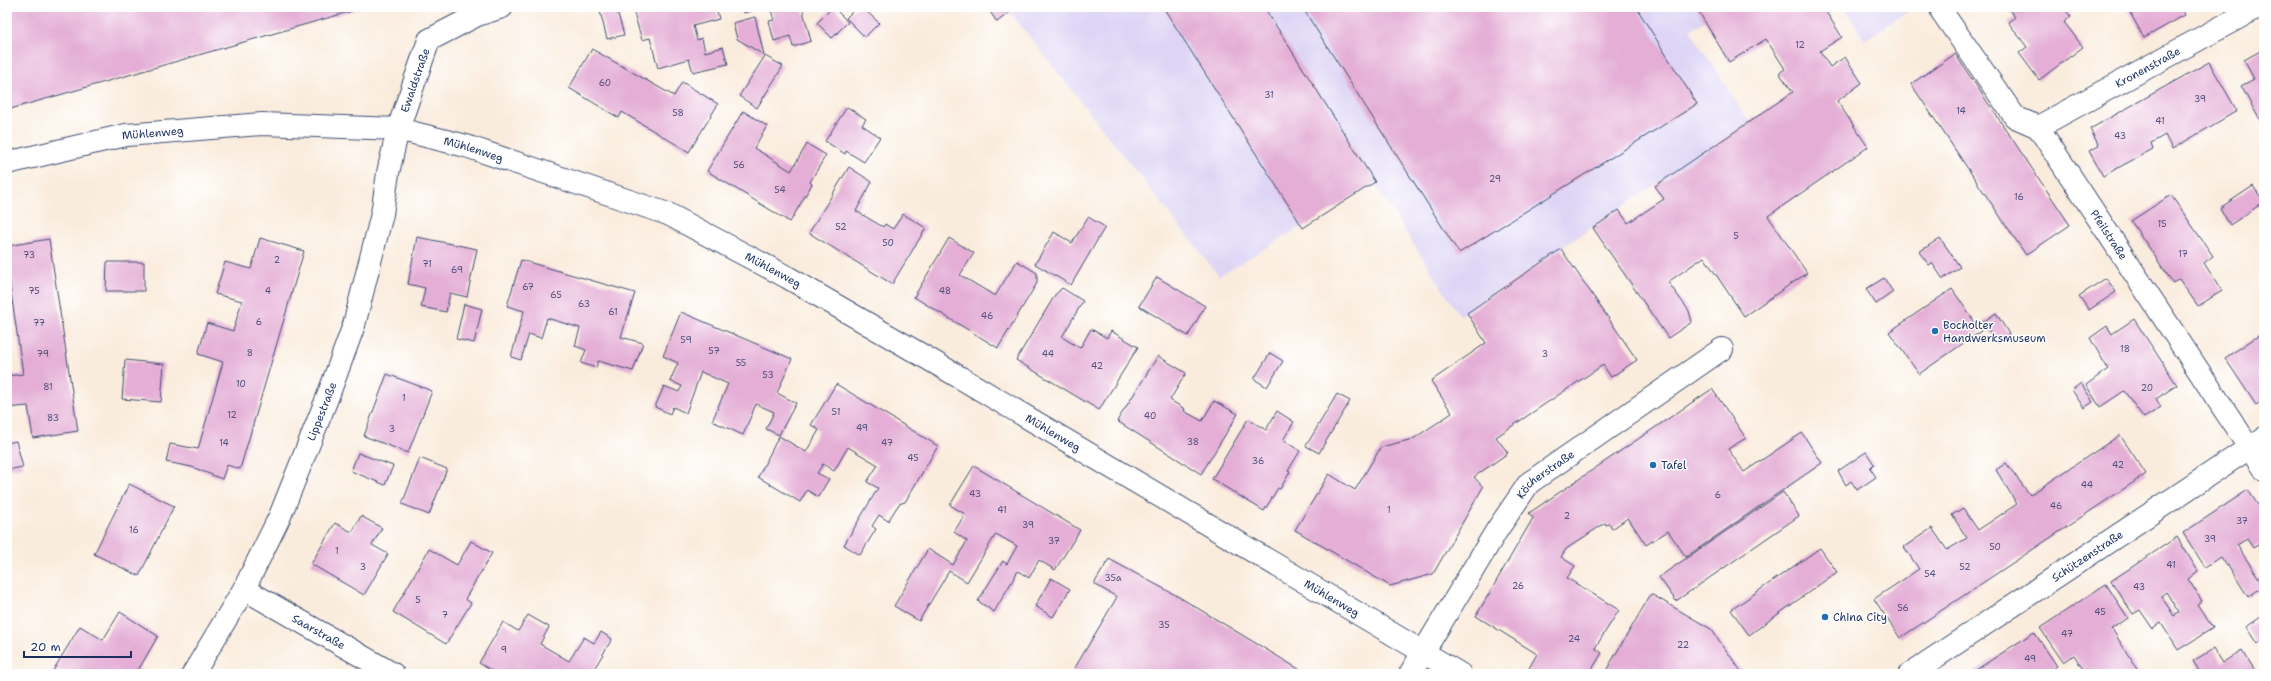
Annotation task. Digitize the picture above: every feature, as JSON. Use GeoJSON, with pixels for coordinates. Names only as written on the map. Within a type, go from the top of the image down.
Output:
{"type":"FeatureCollection","features":[{"type":"Feature","properties":{"kind":"street","name":"Ewaldstraße"},"geometry":{"type":"LineString","coordinates":[[398,129],[429,40],[477,15],[502,7]]}},
{"type":"Feature","properties":{"kind":"street","name":"Kronenstraße"},"geometry":{"type":"LineString","coordinates":[[2038,127],[2258,7]]}},
{"type":"Feature","properties":{"kind":"street"},"geometry":{"type":"LineString","coordinates":[[1942,12],[2015,117],[2038,127]]}},
{"type":"Feature","properties":{"kind":"street","name":"Mühlenweg"},"geometry":{"type":"LineString","coordinates":[[7,163],[126,135],[262,124],[398,129],[466,146],[668,214],[787,277],[917,352],[1460,674]]}},
{"type":"Feature","properties":{"kind":"street","name":"Pfeilstraße"},"geometry":{"type":"LineString","coordinates":[[2038,127],[2256,443],[2264,470]]}},
{"type":"Feature","properties":{"kind":"street","name":"Lippestraße"},"geometry":{"type":"LineString","coordinates":[[193,674],[244,589],[280,516],[354,325],[382,214],[388,173],[398,129]]}},
{"type":"Feature","properties":{"kind":"street","name":"Köcherstraße"},"geometry":{"type":"LineString","coordinates":[[1410,674],[1497,530],[1529,483],[1722,349]]}},
{"type":"Feature","properties":{"kind":"street","name":"Schützenstraße"},"geometry":{"type":"LineString","coordinates":[[1910,674],[2256,443]]}},
{"type":"Feature","properties":{"kind":"street","name":"Saarstraße"},"geometry":{"type":"LineString","coordinates":[[244,589],[393,674]]}},
{"type":"Feature","properties":{"kind":"shaded area"},"geometry":{"type":"Polygon","coordinates":[[[1006,7],[1727,7],[1690,30],[1749,122],[1460,316],[1374,183],[1219,276],[1006,7]]]}},
{"type":"Feature","properties":{"kind":"shaded area"},"geometry":{"type":"Polygon","coordinates":[[[1845,7],[1914,7],[1865,40],[1845,7]]]}},
{"type":"Feature","properties":{"kind":"building"},"geometry":{"type":"Polygon","coordinates":[[[7,7],[366,7],[7,110],[7,7]]]}},
{"type":"Feature","properties":{"kind":"building"},"geometry":{"type":"Polygon","coordinates":[[[599,7],[616,7],[624,35],[607,39],[599,7]]]}},
{"type":"Feature","properties":{"kind":"building"},"geometry":{"type":"Polygon","coordinates":[[[632,7],[716,7],[719,19],[693,26],[697,40],[702,38],[705,52],[723,47],[728,64],[693,72],[689,59],[658,68],[650,38],[642,40],[632,7]]]}},
{"type":"Feature","properties":{"kind":"building"},"geometry":{"type":"Polygon","coordinates":[[[742,7],[765,7],[744,13],[742,7]]]}},
{"type":"Feature","properties":{"kind":"building"},"geometry":{"type":"Polygon","coordinates":[[[770,7],[802,7],[811,41],[793,47],[790,36],[774,41],[769,21],[774,20],[770,7]]]}},
{"type":"Feature","properties":{"kind":"building"},"geometry":{"type":"Polygon","coordinates":[[[833,7],[848,22],[832,38],[817,23],[833,7]]]}},
{"type":"Feature","properties":{"kind":"building"},"geometry":{"type":"Polygon","coordinates":[[[857,7],[862,7],[879,23],[865,37],[846,18],[857,7]]]}},
{"type":"Feature","properties":{"kind":"building"},"geometry":{"type":"Polygon","coordinates":[[[987,7],[1006,7],[1010,12],[997,22],[987,7]]]}},
{"type":"Feature","properties":{"kind":"building"},"geometry":{"type":"Polygon","coordinates":[[[1163,7],[1264,7],[1375,182],[1303,228],[1163,7]]]}},
{"type":"Feature","properties":{"kind":"building"},"geometry":{"type":"Polygon","coordinates":[[[1302,7],[1636,7],[1697,104],[1459,253],[1302,7]]]}},
{"type":"Feature","properties":{"kind":"building"},"geometry":{"type":"Polygon","coordinates":[[[1696,7],[1823,7],[1842,37],[1820,51],[1830,67],[1845,57],[1862,83],[1837,101],[1868,147],[1768,216],[1807,273],[1744,316],[1704,257],[1668,282],[1689,311],[1692,322],[1668,338],[1593,228],[1619,210],[1628,223],[1664,199],[1655,186],[1793,92],[1779,73],[1785,69],[1766,39],[1729,62],[1696,7]]]}},
{"type":"Feature","properties":{"kind":"building"},"geometry":{"type":"Polygon","coordinates":[[[2007,7],[2063,7],[2071,17],[2064,22],[2083,47],[2039,80],[2019,53],[2027,47],[2008,22],[2015,17],[2007,7]]]}},
{"type":"Feature","properties":{"kind":"building"},"geometry":{"type":"Polygon","coordinates":[[[2127,7],[2181,7],[2185,15],[2144,38],[2127,7]]]}},
{"type":"Feature","properties":{"kind":"building"},"geometry":{"type":"Polygon","coordinates":[[[755,17],[764,55],[737,39],[733,23],[755,17]]]}},
{"type":"Feature","properties":{"kind":"building"},"geometry":{"type":"Polygon","coordinates":[[[592,49],[674,96],[682,82],[718,104],[689,152],[622,112],[619,118],[569,88],[592,49]]]}},
{"type":"Feature","properties":{"kind":"building"},"geometry":{"type":"Polygon","coordinates":[[[2264,49],[2264,122],[2262,124],[2241,86],[2254,79],[2244,60],[2264,49]]]}},
{"type":"Feature","properties":{"kind":"building"},"geometry":{"type":"Polygon","coordinates":[[[1955,54],[2070,225],[2026,255],[1911,84],[1955,54]]]}},
{"type":"Feature","properties":{"kind":"building"},"geometry":{"type":"Polygon","coordinates":[[[765,56],[783,66],[757,108],[739,96],[765,56]]]}},
{"type":"Feature","properties":{"kind":"building"},"geometry":{"type":"Polygon","coordinates":[[[2209,62],[2237,111],[2172,149],[2165,135],[2151,143],[2153,149],[2103,176],[2089,151],[2099,146],[2090,129],[2209,62]]]}},
{"type":"Feature","properties":{"kind":"building"},"geometry":{"type":"Polygon","coordinates":[[[847,107],[866,119],[862,125],[880,137],[864,162],[846,151],[845,154],[825,141],[847,107]]]}},
{"type":"Feature","properties":{"kind":"building"},"geometry":{"type":"Polygon","coordinates":[[[743,111],[767,126],[754,148],[791,171],[807,144],[826,155],[810,182],[812,184],[790,222],[707,171],[743,111]]]}},
{"type":"Feature","properties":{"kind":"building"},"geometry":{"type":"Polygon","coordinates":[[[849,167],[872,182],[856,211],[883,227],[885,224],[893,229],[903,214],[926,228],[892,284],[809,233],[849,167]]]}},
{"type":"Feature","properties":{"kind":"building"},"geometry":{"type":"Polygon","coordinates":[[[2253,186],[2264,202],[2230,225],[2220,208],[2253,186]]]}},
{"type":"Feature","properties":{"kind":"building"},"geometry":{"type":"Polygon","coordinates":[[[2171,195],[2213,256],[2204,263],[2222,291],[2198,306],[2179,279],[2173,283],[2131,221],[2171,195]]]}},
{"type":"Feature","properties":{"kind":"building"},"geometry":{"type":"Polygon","coordinates":[[[1088,217],[1105,227],[1071,285],[1035,264],[1054,232],[1072,243],[1088,217]]]}},
{"type":"Feature","properties":{"kind":"building"},"geometry":{"type":"Polygon","coordinates":[[[417,237],[477,249],[467,297],[450,293],[446,312],[421,307],[425,288],[408,284],[417,237]]]}},
{"type":"Feature","properties":{"kind":"building"},"geometry":{"type":"Polygon","coordinates":[[[260,238],[304,251],[240,469],[227,465],[222,479],[192,467],[166,462],[170,444],[198,449],[223,362],[198,354],[207,323],[233,331],[242,301],[215,294],[225,262],[251,269],[260,238]]]}},
{"type":"Feature","properties":{"kind":"building"},"geometry":{"type":"Polygon","coordinates":[[[949,238],[974,253],[960,275],[995,296],[1017,261],[1037,273],[1037,283],[998,348],[914,297],[949,238]]]}},
{"type":"Feature","properties":{"kind":"building"},"geometry":{"type":"Polygon","coordinates":[[[1940,238],[1960,267],[1943,279],[1932,263],[1929,265],[1919,252],[1940,238]]]}},
{"type":"Feature","properties":{"kind":"building"},"geometry":{"type":"Polygon","coordinates":[[[49,239],[78,431],[33,438],[28,406],[7,408],[7,376],[23,374],[7,265],[7,246],[49,239]]]}},
{"type":"Feature","properties":{"kind":"building"},"geometry":{"type":"Polygon","coordinates":[[[1561,249],[1637,360],[1611,377],[1603,365],[1496,437],[1508,453],[1474,477],[1483,487],[1433,574],[1390,586],[1295,530],[1329,474],[1355,490],[1381,447],[1413,439],[1452,413],[1431,381],[1486,343],[1467,313],[1561,249]]]}},
{"type":"Feature","properties":{"kind":"building"},"geometry":{"type":"Polygon","coordinates":[[[521,260],[635,293],[621,337],[643,343],[633,371],[598,361],[596,368],[581,363],[586,350],[575,346],[580,328],[547,318],[541,338],[529,334],[521,360],[511,357],[524,311],[507,306],[521,260]]]}},
{"type":"Feature","properties":{"kind":"building"},"geometry":{"type":"Polygon","coordinates":[[[107,262],[144,262],[144,291],[106,291],[107,262]]]}},
{"type":"Feature","properties":{"kind":"building"},"geometry":{"type":"Polygon","coordinates":[[[1157,277],[1205,306],[1188,336],[1139,306],[1157,277]]]}},
{"type":"Feature","properties":{"kind":"building"},"geometry":{"type":"Polygon","coordinates":[[[1884,278],[1893,292],[1876,304],[1866,289],[1884,278]]]}},
{"type":"Feature","properties":{"kind":"building"},"geometry":{"type":"Polygon","coordinates":[[[2106,278],[2116,292],[2089,310],[2079,296],[2106,278]]]}},
{"type":"Feature","properties":{"kind":"building"},"geometry":{"type":"Polygon","coordinates":[[[1062,288],[1083,301],[1062,337],[1080,348],[1091,329],[1107,338],[1111,331],[1138,347],[1099,410],[1016,360],[1055,295],[1062,288]]]}},
{"type":"Feature","properties":{"kind":"building","name":"Bocholter Handwerksmuseum"},"geometry":{"type":"Polygon","coordinates":[[[1952,289],[1981,331],[1919,374],[1889,332],[1952,289]]]}},
{"type":"Feature","properties":{"kind":"building"},"geometry":{"type":"Polygon","coordinates":[[[464,304],[482,309],[474,343],[456,339],[464,304]]]}},
{"type":"Feature","properties":{"kind":"building"},"geometry":{"type":"Polygon","coordinates":[[[681,312],[792,359],[777,393],[796,403],[779,435],[766,429],[774,412],[756,404],[743,435],[712,421],[728,384],[701,372],[686,413],[673,407],[670,414],[655,407],[664,386],[679,392],[682,386],[670,381],[678,363],[663,356],[681,312]]]}},
{"type":"Feature","properties":{"kind":"building"},"geometry":{"type":"Polygon","coordinates":[[[1996,313],[2009,334],[1997,343],[1983,322],[1996,313]]]}},
{"type":"Feature","properties":{"kind":"building"},"geometry":{"type":"Polygon","coordinates":[[[2134,319],[2177,385],[2156,399],[2161,407],[2144,418],[2124,391],[2100,407],[2086,385],[2108,369],[2090,338],[2107,326],[2112,334],[2134,319]]]}},
{"type":"Feature","properties":{"kind":"building"},"geometry":{"type":"Polygon","coordinates":[[[2264,332],[2264,399],[2256,405],[2225,358],[2264,332]]]}},
{"type":"Feature","properties":{"kind":"building"},"geometry":{"type":"Polygon","coordinates":[[[1270,353],[1283,361],[1267,387],[1254,379],[1270,353]]]}},
{"type":"Feature","properties":{"kind":"building"},"geometry":{"type":"Polygon","coordinates":[[[1158,356],[1186,373],[1170,400],[1185,409],[1184,411],[1202,421],[1214,401],[1238,414],[1201,474],[1117,421],[1158,356]]]}},
{"type":"Feature","properties":{"kind":"building"},"geometry":{"type":"Polygon","coordinates":[[[125,360],[164,364],[161,402],[122,399],[125,360]]]}},
{"type":"Feature","properties":{"kind":"building"},"geometry":{"type":"Polygon","coordinates":[[[387,374],[432,391],[408,453],[364,436],[387,374]]]}},
{"type":"Feature","properties":{"kind":"building"},"geometry":{"type":"Polygon","coordinates":[[[2081,383],[2093,402],[2084,408],[2072,390],[2081,383]]]}},
{"type":"Feature","properties":{"kind":"building"},"geometry":{"type":"Polygon","coordinates":[[[836,384],[938,446],[905,502],[899,504],[888,521],[879,515],[872,526],[876,529],[860,555],[844,545],[878,488],[867,482],[878,465],[848,447],[834,471],[823,464],[817,473],[829,479],[818,497],[807,490],[800,502],[758,477],[779,436],[806,452],[819,430],[811,425],[836,384]]]}},
{"type":"Feature","properties":{"kind":"building"},"geometry":{"type":"Polygon","coordinates":[[[1712,389],[1746,438],[1728,449],[1744,472],[1802,433],[1822,463],[1686,557],[1668,531],[1646,545],[1628,518],[1612,529],[1609,524],[1606,525],[1605,523],[1566,549],[1561,557],[1575,566],[1567,578],[1619,610],[1595,648],[1602,653],[1589,674],[1534,674],[1528,670],[1537,654],[1476,616],[1533,518],[1529,513],[1712,389]]]}},
{"type":"Feature","properties":{"kind":"building"},"geometry":{"type":"Polygon","coordinates":[[[1337,394],[1350,401],[1319,453],[1306,446],[1337,394]]]}},
{"type":"Feature","properties":{"kind":"building"},"geometry":{"type":"Polygon","coordinates":[[[1277,411],[1294,422],[1283,440],[1300,451],[1288,471],[1290,472],[1280,489],[1278,488],[1264,511],[1212,479],[1248,419],[1266,430],[1277,411]]]}},
{"type":"Feature","properties":{"kind":"building"},"geometry":{"type":"Polygon","coordinates":[[[2120,435],[2146,474],[1900,638],[1874,599],[1919,569],[1904,547],[1932,528],[1947,550],[1967,538],[1952,515],[1963,508],[1978,530],[2017,504],[1996,470],[2006,463],[2030,495],[2120,435]]]}},
{"type":"Feature","properties":{"kind":"building"},"geometry":{"type":"Polygon","coordinates":[[[16,441],[23,467],[7,470],[7,443],[16,441]]]}},
{"type":"Feature","properties":{"kind":"building"},"geometry":{"type":"Polygon","coordinates":[[[1866,452],[1874,464],[1870,468],[1876,477],[1857,490],[1851,481],[1846,485],[1838,471],[1866,452]]]}},
{"type":"Feature","properties":{"kind":"building"},"geometry":{"type":"Polygon","coordinates":[[[358,453],[393,466],[385,485],[351,471],[358,453]]]}},
{"type":"Feature","properties":{"kind":"building"},"geometry":{"type":"Polygon","coordinates":[[[420,458],[447,469],[429,515],[402,504],[420,458]]]}},
{"type":"Feature","properties":{"kind":"building"},"geometry":{"type":"Polygon","coordinates":[[[974,466],[1080,530],[1055,570],[1039,560],[1029,578],[1018,571],[994,612],[978,601],[1003,561],[1007,564],[1017,546],[996,534],[967,582],[949,571],[919,621],[894,606],[928,549],[953,565],[967,541],[954,532],[965,514],[950,505],[974,466]]]}},
{"type":"Feature","properties":{"kind":"building"},"geometry":{"type":"Polygon","coordinates":[[[129,484],[174,506],[139,576],[94,554],[129,484]]]}},
{"type":"Feature","properties":{"kind":"building"},"geometry":{"type":"Polygon","coordinates":[[[2248,490],[2264,514],[2264,553],[2258,545],[2253,548],[2247,539],[2237,545],[2264,586],[2248,597],[2228,565],[2226,566],[2220,557],[2205,567],[2183,533],[2248,490]]]}},
{"type":"Feature","properties":{"kind":"building"},"geometry":{"type":"Polygon","coordinates":[[[1783,492],[1799,516],[1676,601],[1659,577],[1783,492]]]}},
{"type":"Feature","properties":{"kind":"building"},"geometry":{"type":"Polygon","coordinates":[[[361,516],[382,528],[372,545],[388,554],[364,595],[311,564],[335,523],[352,532],[361,516]]]}},
{"type":"Feature","properties":{"kind":"building"},"geometry":{"type":"Polygon","coordinates":[[[2177,537],[2198,571],[2188,579],[2202,601],[2197,604],[2213,628],[2178,650],[2161,623],[2153,629],[2140,610],[2133,614],[2111,581],[2177,537]],[[2166,592],[2161,596],[2174,616],[2179,613],[2166,592]]]}},
{"type":"Feature","properties":{"kind":"building"},"geometry":{"type":"Polygon","coordinates":[[[471,541],[492,553],[465,599],[471,603],[446,644],[393,612],[429,549],[457,565],[471,541]]]}},
{"type":"Feature","properties":{"kind":"building"},"geometry":{"type":"Polygon","coordinates":[[[1820,548],[1837,572],[1749,635],[1731,610],[1820,548]]]}},
{"type":"Feature","properties":{"kind":"building"},"geometry":{"type":"Polygon","coordinates":[[[1109,559],[1179,597],[1307,674],[1078,674],[1073,671],[1117,597],[1094,584],[1109,559]]]}},
{"type":"Feature","properties":{"kind":"building"},"geometry":{"type":"Polygon","coordinates":[[[1051,578],[1070,589],[1053,617],[1035,606],[1051,578]]]}},
{"type":"Feature","properties":{"kind":"building"},"geometry":{"type":"Polygon","coordinates":[[[2106,584],[2128,618],[2112,629],[2140,674],[2086,674],[2074,655],[2063,662],[2040,628],[2106,584]]]}},
{"type":"Feature","properties":{"kind":"building"},"geometry":{"type":"Polygon","coordinates":[[[1651,594],[1711,629],[1743,674],[1604,674],[1651,594]]]}},
{"type":"Feature","properties":{"kind":"building"},"geometry":{"type":"Polygon","coordinates":[[[120,612],[158,636],[136,674],[51,674],[80,626],[103,640],[120,612]]]}},
{"type":"Feature","properties":{"kind":"building"},"geometry":{"type":"Polygon","coordinates":[[[528,615],[549,627],[540,644],[569,661],[584,637],[594,643],[601,632],[612,639],[591,674],[497,674],[479,663],[503,622],[518,631],[528,615]]]}},
{"type":"Feature","properties":{"kind":"building"},"geometry":{"type":"Polygon","coordinates":[[[2264,615],[2264,639],[2257,644],[2246,627],[2264,615]]]}},
{"type":"Feature","properties":{"kind":"building"},"geometry":{"type":"Polygon","coordinates":[[[2034,632],[2057,666],[2053,669],[2056,674],[1970,674],[2034,632]]]}},
{"type":"Feature","properties":{"kind":"building"},"geometry":{"type":"Polygon","coordinates":[[[2213,649],[2222,663],[2242,650],[2256,672],[2252,674],[2201,674],[2193,661],[2213,649]]]}},
{"type":"Feature","properties":{"kind":"place","name":"Bocholter Handwerksmuseum"},"geometry":{"type":"Point","coordinates":[1935,331]}},
{"type":"Feature","properties":{"kind":"place","name":"Tafel"},"geometry":{"type":"Point","coordinates":[1653,465]}},
{"type":"Feature","properties":{"kind":"place","name":"China City"},"geometry":{"type":"Point","coordinates":[1825,617]}}]}
